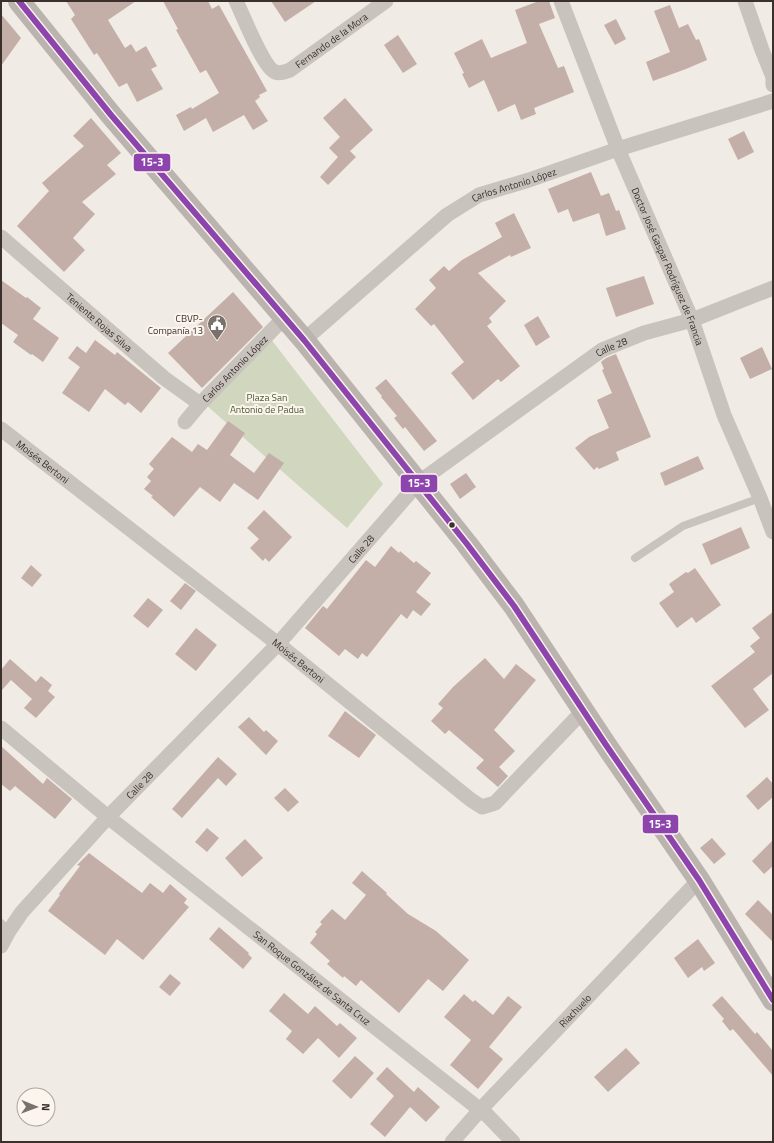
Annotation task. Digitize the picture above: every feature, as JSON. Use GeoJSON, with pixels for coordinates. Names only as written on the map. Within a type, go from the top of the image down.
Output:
{"type":"FeatureCollection","features":[{"type":"Feature","properties":{"kind":"main road"},"geometry":{"type":"LineString","coordinates":[[19,1],[111,115],[304,340],[419,482],[514,606],[583,711],[699,880],[773,1000]]}},
{"type":"Feature","properties":{"kind":"street","name":"Fernando de la Mora"},"geometry":{"type":"LineString","coordinates":[[236,1],[267,65],[274,71],[280,73],[290,70],[386,1]]}},
{"type":"Feature","properties":{"kind":"street","name":"Doctor José Gaspar Rodríguez de Francia"},"geometry":{"type":"LineString","coordinates":[[561,1],[618,149],[692,320],[724,415],[773,532]]}},
{"type":"Feature","properties":{"kind":"street"},"geometry":{"type":"LineString","coordinates":[[745,1],[773,77],[773,85]]}},
{"type":"Feature","properties":{"kind":"street"},"geometry":{"type":"LineString","coordinates":[[769,102],[773,90]]}},
{"type":"Feature","properties":{"kind":"street","name":"Carlos Antonio López"},"geometry":{"type":"LineString","coordinates":[[304,340],[447,215],[480,195],[529,180],[618,149],[769,102]]}},
{"type":"Feature","properties":{"kind":"street","name":"Teniente Rojas Silva"},"geometry":{"type":"LineString","coordinates":[[1,237],[164,378],[200,404]]}},
{"type":"Feature","properties":{"kind":"street","name":"Calle 28"},"geometry":{"type":"LineString","coordinates":[[1,946],[5,927],[22,912],[108,817],[278,644],[419,482],[602,350],[644,332],[692,320],[773,288]]}},
{"type":"Feature","properties":{"kind":"street","name":"Carlos Antonio López"},"geometry":{"type":"LineString","coordinates":[[185,422],[200,404],[285,317]]}},
{"type":"Feature","properties":{"kind":"street","name":"Moisés Bertoni"},"geometry":{"type":"LineString","coordinates":[[1,429],[278,644],[471,800],[482,807],[495,803],[583,711]]}},
{"type":"Feature","properties":{"kind":"street","name":"San Roque González de Santa Cruz"},"geometry":{"type":"LineString","coordinates":[[1,728],[108,817],[488,1116],[513,1142]]}},
{"type":"Feature","properties":{"kind":"street","name":"Riachuelo"},"geometry":{"type":"LineString","coordinates":[[452,1142],[480,1110],[699,880]]}},
{"type":"Feature","properties":{"kind":"lane"},"geometry":{"type":"LineString","coordinates":[[635,558],[683,526],[760,498]]}},
{"type":"Feature","properties":{"kind":"green space","name":"Plaza San Antonio de Padua"},"geometry":{"type":"Polygon","coordinates":[[[270,338],[383,484],[347,528],[206,405],[270,338]]]}},
{"type":"Feature","properties":{"kind":"building"},"geometry":{"type":"Polygon","coordinates":[[[66,1],[136,1],[108,20],[125,48],[131,44],[136,52],[146,46],[157,66],[151,69],[163,89],[137,102],[127,83],[119,87],[97,53],[94,55],[71,19],[75,15],[66,1]]]}},
{"type":"Feature","properties":{"kind":"building"},"geometry":{"type":"Polygon","coordinates":[[[163,1],[208,1],[212,9],[219,5],[267,91],[259,95],[260,97],[255,101],[268,121],[253,130],[244,115],[213,132],[206,118],[184,131],[176,115],[191,107],[192,109],[219,93],[206,70],[200,73],[176,30],[178,29],[163,1]]]}},
{"type":"Feature","properties":{"kind":"building"},"geometry":{"type":"Polygon","coordinates":[[[271,1],[316,1],[285,22],[271,1]]]}},
{"type":"Feature","properties":{"kind":"building"},"geometry":{"type":"Polygon","coordinates":[[[539,1],[549,1],[555,18],[539,24],[558,68],[564,66],[574,92],[534,108],[536,114],[521,120],[515,104],[498,112],[484,80],[469,88],[462,74],[464,73],[454,53],[482,39],[491,58],[527,43],[515,10],[539,1]]]}},
{"type":"Feature","properties":{"kind":"building"},"geometry":{"type":"Polygon","coordinates":[[[670,5],[679,28],[688,24],[696,40],[699,39],[707,60],[653,81],[646,62],[670,52],[654,11],[670,5]]]}},
{"type":"Feature","properties":{"kind":"building"},"geometry":{"type":"Polygon","coordinates":[[[1,14],[21,38],[1,66],[1,14]]]}},
{"type":"Feature","properties":{"kind":"building"},"geometry":{"type":"Polygon","coordinates":[[[616,19],[626,39],[615,45],[604,25],[616,19]]]}},
{"type":"Feature","properties":{"kind":"building"},"geometry":{"type":"Polygon","coordinates":[[[398,35],[417,64],[403,73],[384,45],[398,35]]]}},
{"type":"Feature","properties":{"kind":"building"},"geometry":{"type":"Polygon","coordinates":[[[345,98],[373,130],[350,151],[356,157],[328,185],[320,177],[338,157],[329,148],[340,137],[323,118],[345,98]]]}},
{"type":"Feature","properties":{"kind":"building"},"geometry":{"type":"Polygon","coordinates":[[[91,118],[121,153],[107,165],[116,174],[82,202],[95,214],[73,238],[85,250],[64,272],[17,226],[49,191],[42,183],[84,146],[73,136],[91,118]]]}},
{"type":"Feature","properties":{"kind":"building"},"geometry":{"type":"Polygon","coordinates":[[[744,131],[754,152],[738,160],[728,139],[744,131]]]}},
{"type":"Feature","properties":{"kind":"building"},"geometry":{"type":"Polygon","coordinates":[[[591,172],[601,196],[609,193],[616,211],[619,210],[626,229],[606,236],[599,213],[573,222],[568,209],[558,213],[548,189],[591,172]]]}},
{"type":"Feature","properties":{"kind":"building"},"geometry":{"type":"Polygon","coordinates":[[[514,213],[531,248],[511,257],[510,255],[478,273],[506,301],[489,318],[492,322],[487,326],[520,366],[501,382],[498,379],[473,400],[451,373],[464,362],[434,324],[431,326],[415,309],[436,288],[429,280],[444,266],[449,271],[462,260],[502,237],[495,223],[514,213]]]}},
{"type":"Feature","properties":{"kind":"building"},"geometry":{"type":"Polygon","coordinates":[[[644,276],[654,304],[616,317],[606,288],[644,276]]]}},
{"type":"Feature","properties":{"kind":"building"},"geometry":{"type":"Polygon","coordinates":[[[1,280],[41,308],[33,319],[59,338],[43,362],[13,342],[18,335],[1,323],[1,280]]]}},
{"type":"Feature","properties":{"kind":"building","name":"CBVP- Companía 13"},"geometry":{"type":"Polygon","coordinates":[[[233,292],[263,327],[202,388],[168,353],[233,292]]]}},
{"type":"Feature","properties":{"kind":"building"},"geometry":{"type":"Polygon","coordinates":[[[538,316],[550,337],[536,346],[524,325],[538,316]]]}},
{"type":"Feature","properties":{"kind":"building"},"geometry":{"type":"Polygon","coordinates":[[[95,340],[115,355],[117,352],[161,388],[141,413],[128,402],[125,405],[105,389],[89,412],[62,393],[80,367],[68,358],[77,346],[86,353],[95,340]]]}},
{"type":"Feature","properties":{"kind":"building"},"geometry":{"type":"Polygon","coordinates":[[[762,347],[772,369],[750,379],[740,358],[762,347]]]}},
{"type":"Feature","properties":{"kind":"building"},"geometry":{"type":"Polygon","coordinates":[[[616,354],[651,437],[616,452],[619,460],[599,469],[597,467],[594,470],[575,448],[589,437],[609,428],[597,400],[612,393],[602,370],[604,369],[601,362],[616,354]]]}},
{"type":"Feature","properties":{"kind":"building"},"geometry":{"type":"Polygon","coordinates":[[[386,379],[437,441],[424,451],[405,427],[403,429],[394,418],[397,416],[375,388],[386,379]]]}},
{"type":"Feature","properties":{"kind":"building"},"geometry":{"type":"Polygon","coordinates":[[[228,421],[245,433],[230,455],[254,473],[269,453],[284,463],[258,500],[234,483],[220,502],[200,487],[174,517],[144,489],[151,481],[147,477],[154,469],[149,464],[172,437],[192,452],[198,444],[207,450],[228,421]]]}},
{"type":"Feature","properties":{"kind":"building"},"geometry":{"type":"Polygon","coordinates":[[[698,456],[704,469],[665,486],[660,473],[698,456]]]}},
{"type":"Feature","properties":{"kind":"building"},"geometry":{"type":"Polygon","coordinates":[[[466,473],[476,487],[460,499],[450,484],[466,473]]]}},
{"type":"Feature","properties":{"kind":"building"},"geometry":{"type":"Polygon","coordinates":[[[264,510],[292,537],[269,562],[265,558],[263,561],[250,548],[259,539],[247,528],[264,510]]]}},
{"type":"Feature","properties":{"kind":"building"},"geometry":{"type":"Polygon","coordinates":[[[741,527],[750,548],[711,565],[702,544],[741,527]]]}},
{"type":"Feature","properties":{"kind":"building"},"geometry":{"type":"Polygon","coordinates":[[[391,546],[399,553],[400,551],[414,563],[416,561],[431,573],[416,592],[431,604],[421,616],[413,610],[407,619],[401,614],[367,657],[362,653],[358,659],[345,649],[339,656],[305,628],[323,606],[327,609],[366,560],[375,567],[391,546]]]}},
{"type":"Feature","properties":{"kind":"building"},"geometry":{"type":"Polygon","coordinates":[[[31,565],[42,575],[32,587],[21,578],[31,565]]]}},
{"type":"Feature","properties":{"kind":"building"},"geometry":{"type":"Polygon","coordinates":[[[695,568],[721,605],[696,623],[692,617],[677,628],[659,603],[674,592],[669,584],[686,572],[688,573],[695,568]]]}},
{"type":"Feature","properties":{"kind":"building"},"geometry":{"type":"Polygon","coordinates":[[[185,583],[196,591],[181,610],[170,601],[185,583]]]}},
{"type":"Feature","properties":{"kind":"building"},"geometry":{"type":"Polygon","coordinates":[[[148,598],[163,610],[148,628],[133,616],[148,598]]]}},
{"type":"Feature","properties":{"kind":"building"},"geometry":{"type":"Polygon","coordinates":[[[773,612],[773,673],[753,689],[769,710],[745,728],[711,686],[755,652],[750,646],[760,638],[752,628],[773,612]]]}},
{"type":"Feature","properties":{"kind":"building"},"geometry":{"type":"Polygon","coordinates":[[[196,628],[217,645],[196,671],[175,654],[196,628]]]}},
{"type":"Feature","properties":{"kind":"building"},"geometry":{"type":"Polygon","coordinates":[[[485,658],[504,679],[516,664],[536,680],[494,730],[515,751],[499,767],[508,776],[498,787],[476,768],[484,760],[449,730],[445,734],[431,721],[443,708],[438,704],[453,687],[485,658]]]}},
{"type":"Feature","properties":{"kind":"building"},"geometry":{"type":"Polygon","coordinates":[[[10,659],[36,682],[41,676],[52,685],[48,691],[55,697],[36,718],[24,708],[32,699],[11,680],[1,691],[1,670],[10,659]]]}},
{"type":"Feature","properties":{"kind":"building"},"geometry":{"type":"Polygon","coordinates":[[[345,711],[376,735],[359,758],[328,736],[345,711]]]}},
{"type":"Feature","properties":{"kind":"building"},"geometry":{"type":"Polygon","coordinates":[[[249,717],[264,732],[266,730],[278,741],[266,755],[238,727],[249,717]]]}},
{"type":"Feature","properties":{"kind":"building"},"geometry":{"type":"Polygon","coordinates":[[[1,746],[43,784],[47,778],[72,799],[55,819],[15,786],[10,791],[1,784],[1,746]]]}},
{"type":"Feature","properties":{"kind":"building"},"geometry":{"type":"Polygon","coordinates":[[[218,757],[237,774],[226,786],[218,778],[182,818],[172,809],[218,757]]]}},
{"type":"Feature","properties":{"kind":"building"},"geometry":{"type":"Polygon","coordinates":[[[767,777],[773,784],[773,797],[758,810],[746,796],[767,777]]]}},
{"type":"Feature","properties":{"kind":"building"},"geometry":{"type":"Polygon","coordinates":[[[285,788],[299,802],[288,812],[274,798],[285,788]]]}},
{"type":"Feature","properties":{"kind":"building"},"geometry":{"type":"Polygon","coordinates":[[[207,828],[219,838],[207,852],[195,842],[207,828]]]}},
{"type":"Feature","properties":{"kind":"building"},"geometry":{"type":"Polygon","coordinates":[[[712,838],[726,854],[714,864],[700,848],[712,838]]]}},
{"type":"Feature","properties":{"kind":"building"},"geometry":{"type":"Polygon","coordinates":[[[245,839],[263,858],[242,877],[225,858],[245,839]]]}},
{"type":"Feature","properties":{"kind":"building"},"geometry":{"type":"Polygon","coordinates":[[[773,840],[773,866],[764,874],[752,861],[773,840]]]}},
{"type":"Feature","properties":{"kind":"building"},"geometry":{"type":"Polygon","coordinates":[[[89,853],[142,893],[150,883],[163,893],[170,884],[187,899],[184,903],[189,907],[143,960],[117,939],[105,955],[48,911],[80,866],[77,865],[89,853]]]}},
{"type":"Feature","properties":{"kind":"building"},"geometry":{"type":"Polygon","coordinates":[[[362,871],[408,914],[436,931],[469,960],[443,991],[428,979],[399,1013],[361,980],[356,986],[344,976],[343,978],[327,964],[330,961],[310,943],[317,934],[315,932],[322,924],[320,922],[332,909],[345,920],[366,895],[352,883],[362,871]]]}},
{"type":"Feature","properties":{"kind":"building"},"geometry":{"type":"Polygon","coordinates":[[[758,900],[773,915],[773,942],[745,914],[758,900]]]}},
{"type":"Feature","properties":{"kind":"building"},"geometry":{"type":"Polygon","coordinates":[[[219,927],[249,953],[248,954],[252,958],[243,969],[209,939],[219,927]]]}},
{"type":"Feature","properties":{"kind":"building"},"geometry":{"type":"Polygon","coordinates":[[[698,939],[715,963],[704,971],[702,967],[688,978],[674,958],[698,939]]]}},
{"type":"Feature","properties":{"kind":"building"},"geometry":{"type":"Polygon","coordinates":[[[170,974],[181,983],[170,996],[159,987],[170,974]]]}},
{"type":"Feature","properties":{"kind":"building"},"geometry":{"type":"Polygon","coordinates":[[[284,993],[308,1014],[315,1006],[337,1026],[340,1023],[357,1038],[339,1058],[318,1038],[303,1054],[286,1039],[292,1031],[269,1011],[284,993]]]}},
{"type":"Feature","properties":{"kind":"building"},"geometry":{"type":"Polygon","coordinates":[[[464,994],[473,1002],[475,1000],[493,1015],[508,996],[522,1007],[489,1047],[503,1059],[478,1089],[450,1065],[471,1040],[444,1017],[464,994]]]}},
{"type":"Feature","properties":{"kind":"building"},"geometry":{"type":"Polygon","coordinates":[[[722,996],[755,1034],[757,1032],[773,1051],[773,1076],[733,1029],[730,1031],[722,1021],[724,1019],[712,1005],[722,996]]]}},
{"type":"Feature","properties":{"kind":"building"},"geometry":{"type":"Polygon","coordinates":[[[626,1048],[640,1063],[608,1092],[594,1077],[626,1048]]]}},
{"type":"Feature","properties":{"kind":"building"},"geometry":{"type":"Polygon","coordinates":[[[355,1056],[374,1073],[351,1099],[332,1081],[355,1056]]]}},
{"type":"Feature","properties":{"kind":"building"},"geometry":{"type":"Polygon","coordinates":[[[387,1067],[414,1092],[418,1087],[440,1107],[426,1122],[410,1107],[385,1137],[370,1124],[394,1096],[376,1079],[387,1067]]]}},
{"type":"Feature","properties":{"kind":"transit line","name":"15-3"},"geometry":{"type":"LineString","coordinates":[[19,1],[111,115],[304,340],[467,544],[514,606],[606,745],[699,880],[773,1000]]}},
{"type":"Feature","properties":{"kind":"place","name":"CBVP- Companía 13"},"geometry":{"type":"Point","coordinates":[217,341]}}]}
